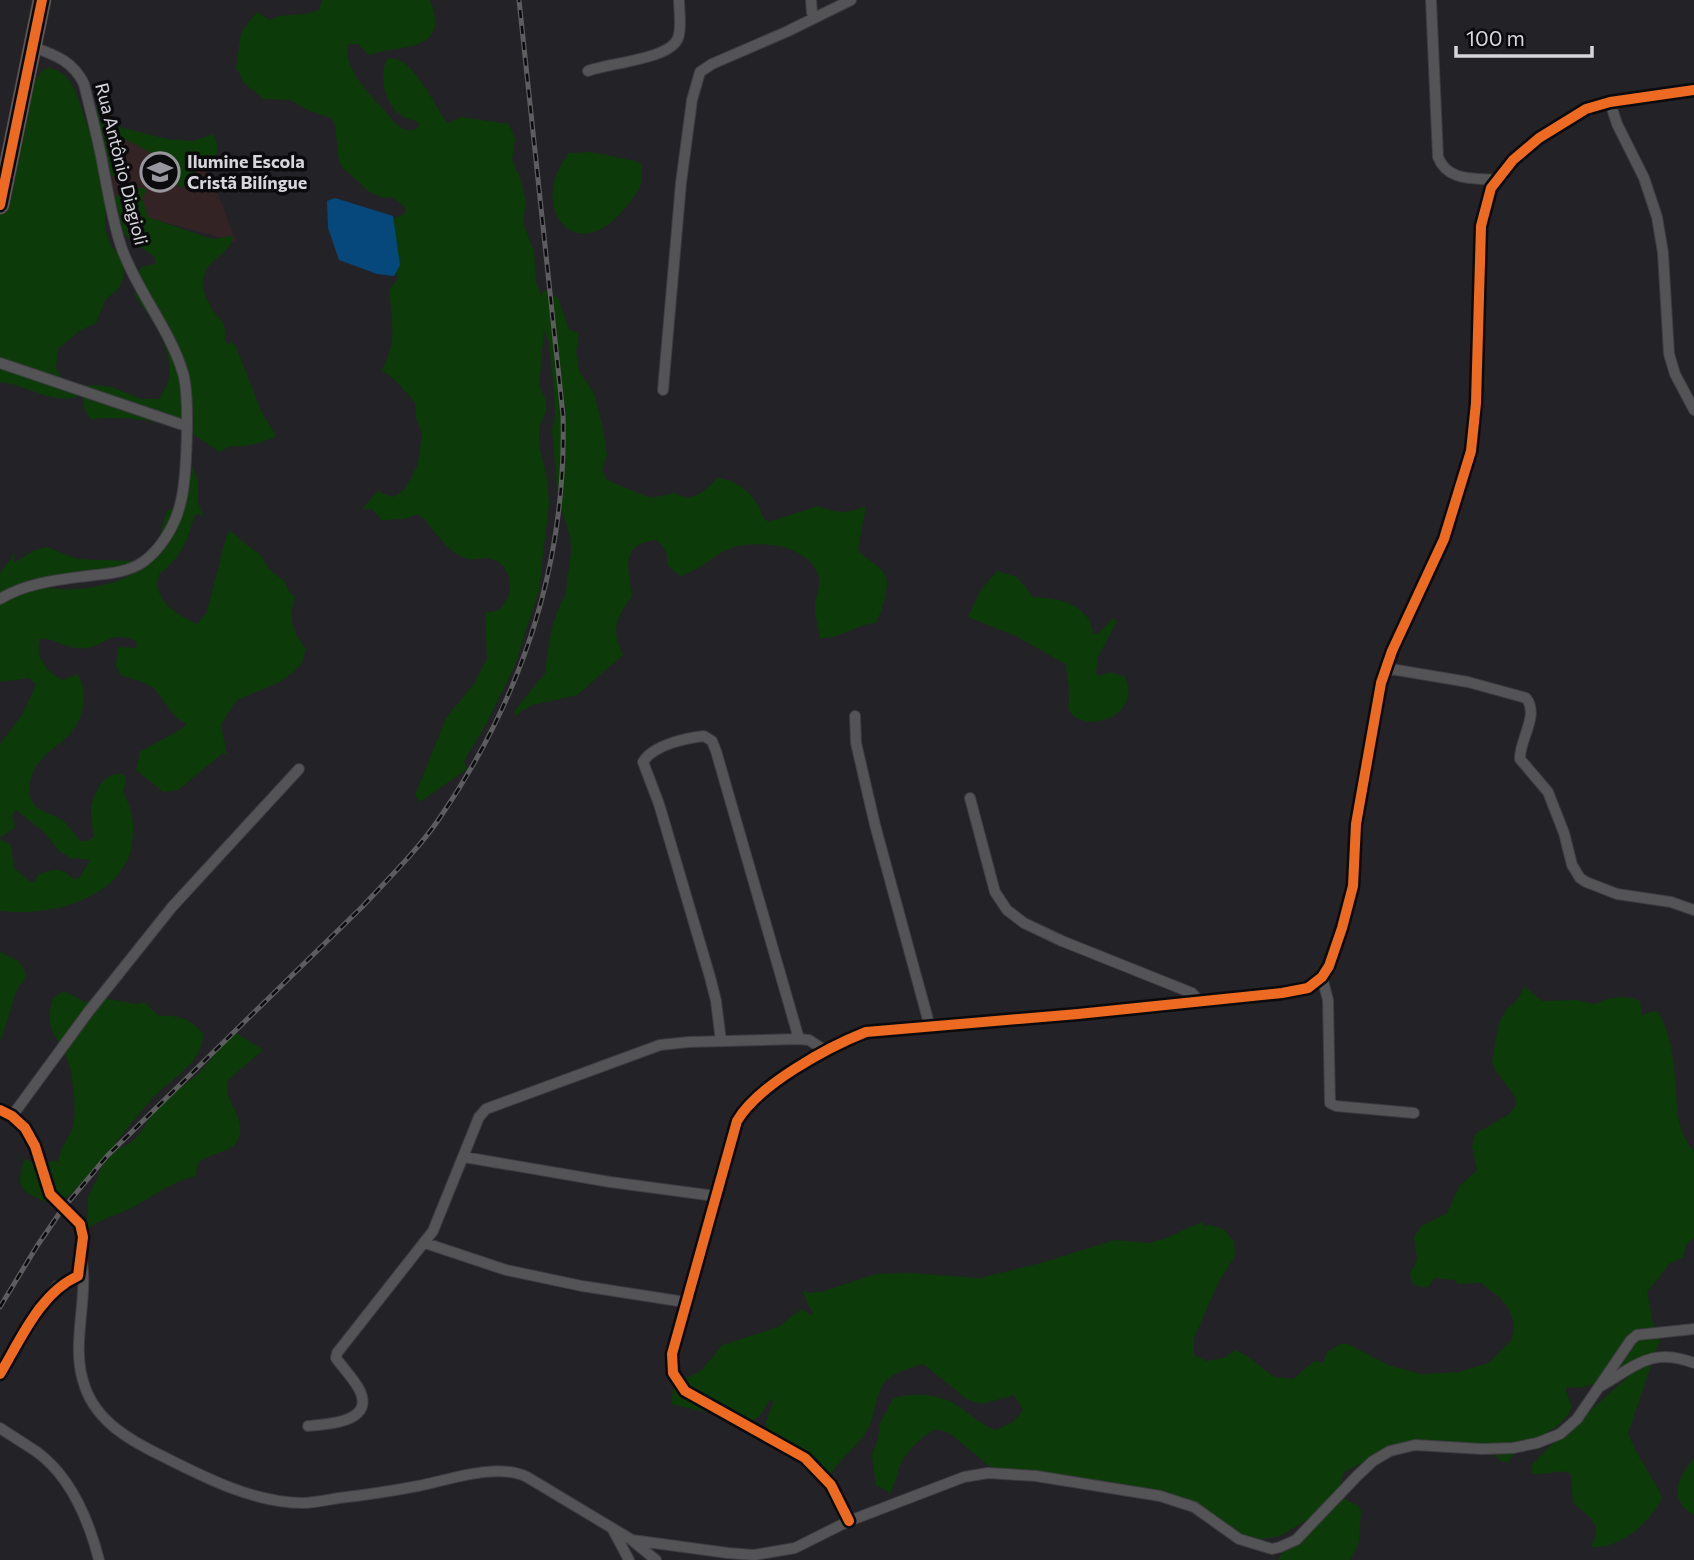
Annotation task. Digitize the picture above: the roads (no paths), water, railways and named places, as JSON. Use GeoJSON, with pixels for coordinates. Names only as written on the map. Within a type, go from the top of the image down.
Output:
{"type":"FeatureCollection","features":[{"type":"Feature","properties":{"kind":"main road"},"geometry":{"type":"LineString","coordinates":[[0,205],[42,0]]}},
{"type":"Feature","properties":{"kind":"street"},"geometry":{"type":"LineString","coordinates":[[588,71],[670,49],[678,39],[679,0]]}},
{"type":"Feature","properties":{"kind":"street"},"geometry":{"type":"LineString","coordinates":[[811,0],[812,13]]}},
{"type":"Feature","properties":{"kind":"street"},"geometry":{"type":"LineString","coordinates":[[663,390],[681,183],[692,100],[700,72],[850,0]]}},
{"type":"Feature","properties":{"kind":"street"},"geometry":{"type":"LineString","coordinates":[[1432,0],[1436,145],[1440,164],[1455,176],[1495,180]]}},
{"type":"Feature","properties":{"kind":"street","name":"Rua Antônio Diagioli"},"geometry":{"type":"LineString","coordinates":[[0,599],[30,586],[111,573],[144,562],[164,539],[181,504],[186,426],[186,389],[183,374],[172,344],[141,290],[116,232],[84,83],[68,62],[33,47]]}},
{"type":"Feature","properties":{"kind":"street"},"geometry":{"type":"LineString","coordinates":[[849,1521],[831,1485],[805,1458],[681,1388],[673,1373],[672,1354],[685,1301],[732,1136],[743,1110],[767,1087],[826,1051],[866,1032],[1200,1002],[1308,988],[1322,977],[1329,966],[1342,928],[1353,886],[1359,800],[1385,668],[1444,539],[1471,451],[1476,403],[1481,226],[1486,202],[1495,180],[1513,160],[1566,120],[1586,109],[1610,102],[1694,90]]}},
{"type":"Feature","properties":{"kind":"street"},"geometry":{"type":"LineString","coordinates":[[1610,102],[1617,124],[1644,178],[1657,216],[1663,253],[1669,354],[1675,374],[1694,410]]}},
{"type":"Feature","properties":{"kind":"street"},"geometry":{"type":"LineString","coordinates":[[0,363],[186,426]]}},
{"type":"Feature","properties":{"kind":"street"},"geometry":{"type":"LineString","coordinates":[[1385,668],[1468,682],[1526,698],[1531,704],[1531,714],[1521,746],[1520,759],[1548,792],[1576,872],[1586,882],[1617,894],[1671,902],[1694,910]]}},
{"type":"Feature","properties":{"kind":"street"},"geometry":{"type":"LineString","coordinates":[[855,716],[856,743],[875,825],[930,1027]]}},
{"type":"Feature","properties":{"kind":"street"},"geometry":{"type":"LineString","coordinates":[[721,1041],[710,976],[662,814],[643,762],[648,755],[662,747],[704,736],[712,741],[716,751],[799,1039]]}},
{"type":"Feature","properties":{"kind":"street"},"geometry":{"type":"LineString","coordinates":[[12,1116],[89,1012],[173,907],[299,769]]}},
{"type":"Feature","properties":{"kind":"street"},"geometry":{"type":"LineString","coordinates":[[971,798],[995,892],[1002,905],[1015,917],[1062,941],[1192,993],[1200,1002]]}},
{"type":"Feature","properties":{"kind":"street"},"geometry":{"type":"LineString","coordinates":[[1322,977],[1328,1000],[1330,1103],[1336,1106],[1414,1114]]}},
{"type":"Feature","properties":{"kind":"street"},"geometry":{"type":"LineString","coordinates":[[308,1426],[344,1421],[358,1412],[363,1404],[360,1392],[336,1358],[337,1353],[425,1243],[442,1211],[479,1117],[486,1109],[660,1045],[799,1039],[809,1040],[826,1051]]}},
{"type":"Feature","properties":{"kind":"street"},"geometry":{"type":"LineString","coordinates":[[0,1110],[12,1116],[25,1128],[36,1146],[50,1194],[80,1224],[83,1237],[74,1275],[82,1292]]}},
{"type":"Feature","properties":{"kind":"street"},"geometry":{"type":"LineString","coordinates":[[464,1157],[610,1182],[715,1196]]}},
{"type":"Feature","properties":{"kind":"street"},"geometry":{"type":"LineString","coordinates":[[425,1243],[506,1270],[582,1286],[685,1301]]}},
{"type":"Feature","properties":{"kind":"street"},"geometry":{"type":"LineString","coordinates":[[80,1254],[82,1292],[78,1354],[86,1391],[97,1411],[138,1444],[246,1494],[304,1503],[393,1491],[486,1472],[513,1472],[527,1477],[632,1540],[656,1560]]}},
{"type":"Feature","properties":{"kind":"street"},"geometry":{"type":"LineString","coordinates":[[0,1374],[43,1304],[62,1281],[74,1275]]}},
{"type":"Feature","properties":{"kind":"street"},"geometry":{"type":"LineString","coordinates":[[58,1288],[72,1286],[82,1292]]}},
{"type":"Feature","properties":{"kind":"street"},"geometry":{"type":"LineString","coordinates":[[632,1540],[754,1555],[795,1548],[849,1521],[964,1477],[1003,1473],[1160,1496],[1194,1507],[1239,1539],[1272,1549],[1302,1535],[1358,1475],[1373,1461],[1390,1451],[1415,1445],[1513,1448],[1560,1434],[1577,1419],[1637,1335],[1694,1328]]}},
{"type":"Feature","properties":{"kind":"street"},"geometry":{"type":"LineString","coordinates":[[1599,1388],[1657,1356],[1669,1355],[1694,1363]]}},
{"type":"Feature","properties":{"kind":"street"},"geometry":{"type":"LineString","coordinates":[[0,1428],[39,1453],[69,1487],[92,1533],[99,1560]]}},
{"type":"Feature","properties":{"kind":"street"},"geometry":{"type":"LineString","coordinates":[[612,1528],[629,1560]]}},
{"type":"Feature","properties":{"kind":"water"},"geometry":{"type":"Polygon","coordinates":[[[335,198],[393,216],[400,265],[394,276],[377,274],[339,260],[328,228],[327,201],[335,198]]]}},
{"type":"Feature","properties":{"kind":"railway"},"geometry":{"type":"LineString","coordinates":[[0,1307],[61,1211],[107,1156],[362,907],[421,842],[468,773],[494,726],[516,677],[534,627],[557,524],[563,415],[519,0]]}},
{"type":"Feature","properties":{"kind":"place","name":"Ilumine Escola Cristã Bilíngue"},"geometry":{"type":"Point","coordinates":[160,172]}}]}
